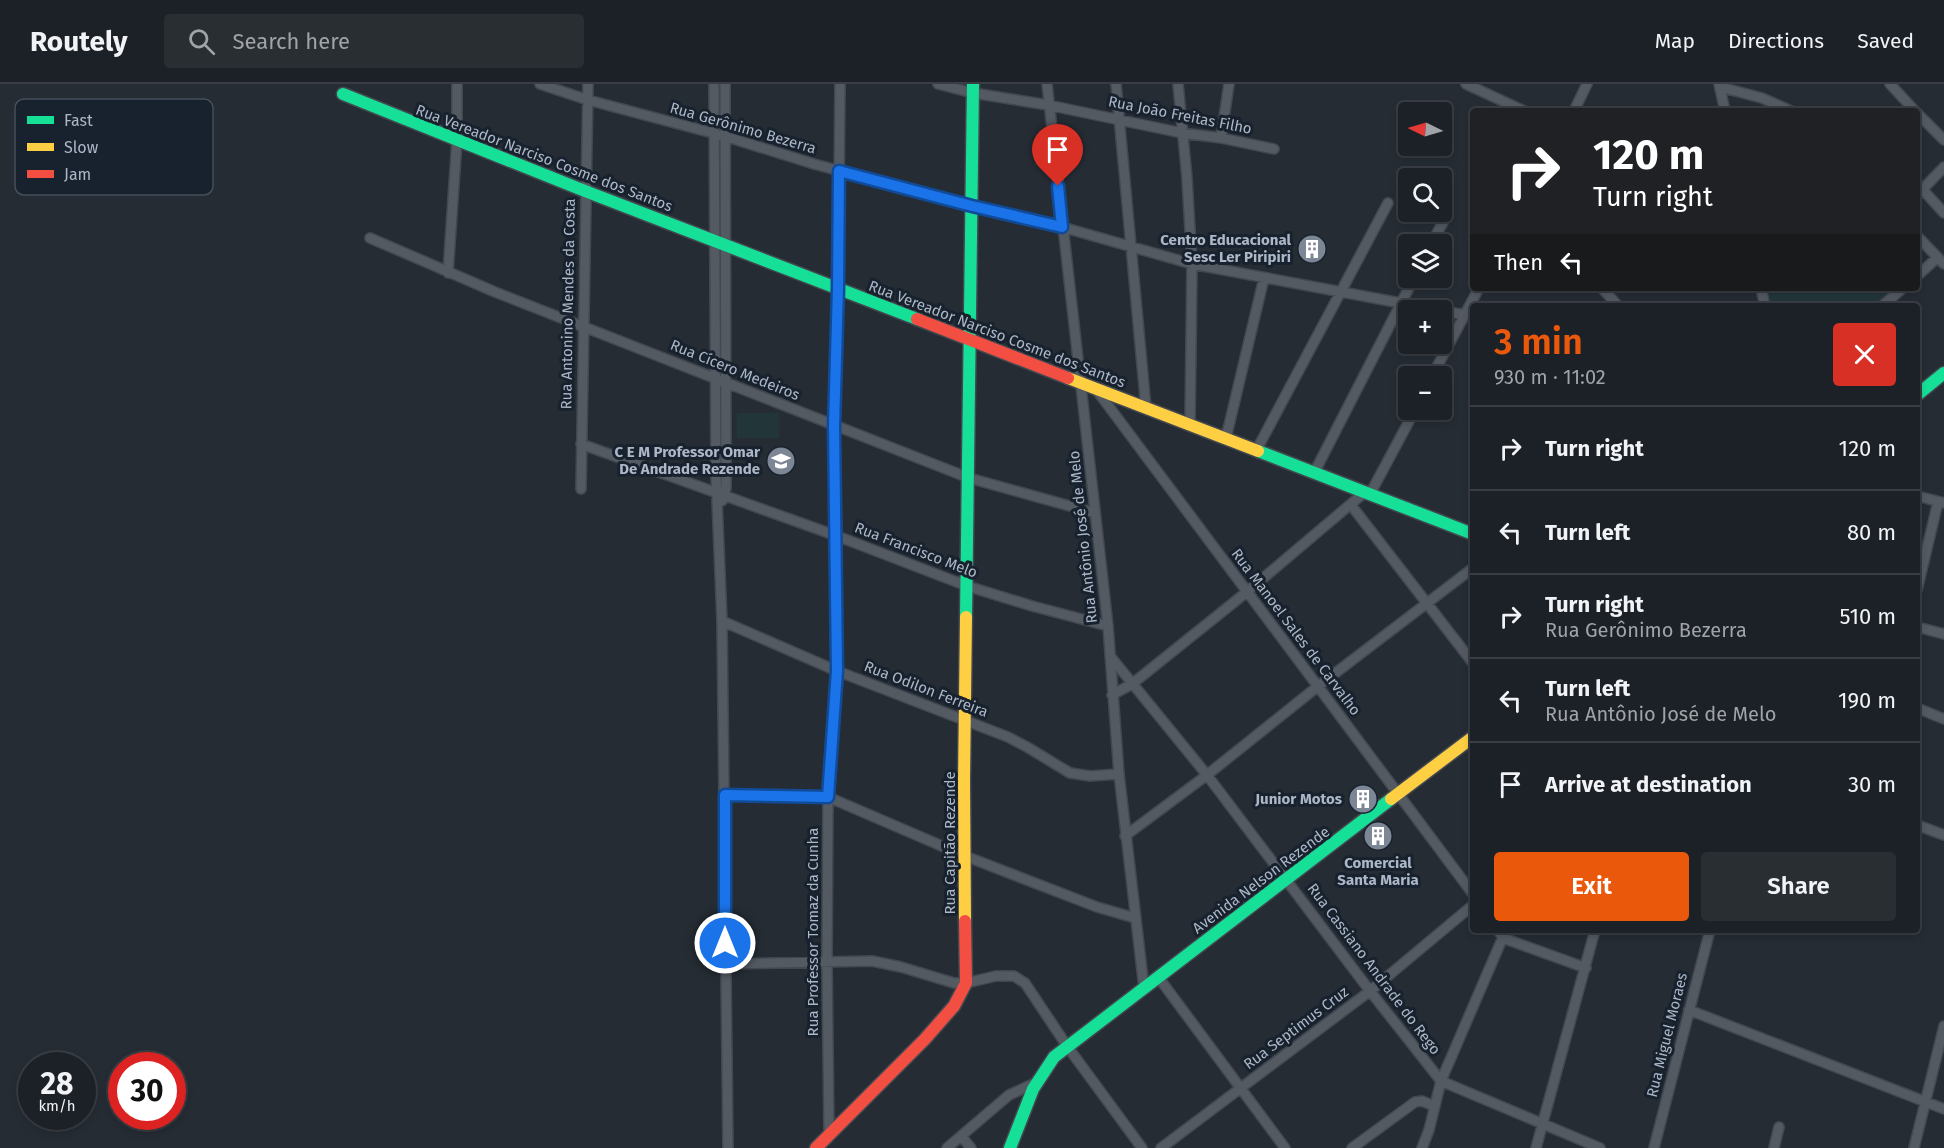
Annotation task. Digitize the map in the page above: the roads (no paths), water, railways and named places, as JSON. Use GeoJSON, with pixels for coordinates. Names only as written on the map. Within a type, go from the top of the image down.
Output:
{"type":"FeatureCollection","features":[{"type":"Feature","properties":{"kind":"street"},"geometry":{"type":"LineString","coordinates":[[448,273],[457,140],[457,84]]}},
{"type":"Feature","properties":{"kind":"street","name":"Rua Gerônimo Bezerra"},"geometry":{"type":"LineString","coordinates":[[540,84],[588,100],[714,133],[839,171],[1062,227],[1192,264],[1398,301]]}},
{"type":"Feature","properties":{"kind":"street","name":"Rua Antonino Mendes da Costa"},"geometry":{"type":"LineString","coordinates":[[580,489],[588,84]]}},
{"type":"Feature","properties":{"kind":"street"},"geometry":{"type":"LineString","coordinates":[[714,84],[714,133],[720,243]]}},
{"type":"Feature","properties":{"kind":"street"},"geometry":{"type":"LineString","coordinates":[[724,84],[720,243],[721,381],[726,470],[718,508],[725,795],[728,1148]]}},
{"type":"Feature","properties":{"kind":"street","name":"Rua Professor Tomaz da Cunha"},"geometry":{"type":"LineString","coordinates":[[830,1132],[827,961],[828,797],[837,671],[834,426],[840,84]]}},
{"type":"Feature","properties":{"kind":"street","name":"Rua João Freitas Filho"},"geometry":{"type":"LineString","coordinates":[[938,84],[973,88],[1182,133],[1274,149]]}},
{"type":"Feature","properties":{"kind":"street","name":"Rua Antônio José de Melo"},"geometry":{"type":"LineString","coordinates":[[1047,84],[1108,626],[1125,836],[1144,988]]}},
{"type":"Feature","properties":{"kind":"street"},"geometry":{"type":"LineString","coordinates":[[1116,84],[1146,408]]}},
{"type":"Feature","properties":{"kind":"street"},"geometry":{"type":"LineString","coordinates":[[1178,84],[1192,264],[1190,424]]}},
{"type":"Feature","properties":{"kind":"street"},"geometry":{"type":"LineString","coordinates":[[1221,138],[1229,84]]}},
{"type":"Feature","properties":{"kind":"street"},"geometry":{"type":"LineString","coordinates":[[1466,84],[1518,108]]}},
{"type":"Feature","properties":{"kind":"street"},"geometry":{"type":"LineString","coordinates":[[1575,108],[1587,84]]}},
{"type":"Feature","properties":{"kind":"street"},"geometry":{"type":"LineString","coordinates":[[1890,84],[1912,108]]}},
{"type":"Feature","properties":{"kind":"street"},"geometry":{"type":"LineString","coordinates":[[1724,108],[1719,85],[1762,98],[1784,108]]}},
{"type":"Feature","properties":{"kind":"street","name":"Rua Capitão Rezende"},"geometry":{"type":"LineString","coordinates":[[816,1148],[900,1066],[943,1020],[958,1002],[966,983],[965,720],[973,88]]}},
{"type":"Feature","properties":{"kind":"street","name":"Rua Vereador Narciso Cosme dos Santos"},"geometry":{"type":"LineString","coordinates":[[343,94],[585,191],[1470,533]]}},
{"type":"Feature","properties":{"kind":"street"},"geometry":{"type":"LineString","coordinates":[[1920,116],[1944,140]]}},
{"type":"Feature","properties":{"kind":"street"},"geometry":{"type":"LineString","coordinates":[[1944,167],[1920,193],[1944,213]]}},
{"type":"Feature","properties":{"kind":"street"},"geometry":{"type":"LineString","coordinates":[[1256,451],[1388,203]]}},
{"type":"Feature","properties":{"kind":"street","name":"Rua Cícero Medeiros"},"geometry":{"type":"LineString","coordinates":[[370,238],[448,273],[969,478],[1095,513]]}},
{"type":"Feature","properties":{"kind":"street"},"geometry":{"type":"LineString","coordinates":[[1920,239],[1941,261],[1920,274]]}},
{"type":"Feature","properties":{"kind":"street"},"geometry":{"type":"LineString","coordinates":[[1226,438],[1264,278]]}},
{"type":"Feature","properties":{"kind":"street"},"geometry":{"type":"LineString","coordinates":[[1604,291],[1614,303]]}},
{"type":"Feature","properties":{"kind":"street"},"geometry":{"type":"LineString","coordinates":[[1886,303],[1900,291]]}},
{"type":"Feature","properties":{"kind":"street"},"geometry":{"type":"LineString","coordinates":[[1437,366],[1470,305]]}},
{"type":"Feature","properties":{"kind":"street"},"geometry":{"type":"LineString","coordinates":[[1314,473],[1398,308]]}},
{"type":"Feature","properties":{"kind":"street","name":"Rua Gerônimo Bezerra"},"geometry":{"type":"LineString","coordinates":[[1452,312],[1465,315]]}},
{"type":"Feature","properties":{"kind":"street"},"geometry":{"type":"LineString","coordinates":[[1920,393],[1944,373]]}},
{"type":"Feature","properties":{"kind":"street","name":"Rua Manoel Sales de Carvalho"},"geometry":{"type":"LineString","coordinates":[[1095,388],[1470,890]]}},
{"type":"Feature","properties":{"kind":"street"},"geometry":{"type":"LineString","coordinates":[[1112,695],[1132,684],[1367,493],[1409,420]]}},
{"type":"Feature","properties":{"kind":"street","name":"Rua Francisco Melo"},"geometry":{"type":"LineString","coordinates":[[581,444],[837,536],[967,586],[1108,626]]}},
{"type":"Feature","properties":{"kind":"street"},"geometry":{"type":"LineString","coordinates":[[1920,497],[1941,503],[1920,579]]}},
{"type":"Feature","properties":{"kind":"street"},"geometry":{"type":"LineString","coordinates":[[1351,505],[1470,659]]}},
{"type":"Feature","properties":{"kind":"street"},"geometry":{"type":"LineString","coordinates":[[1125,836],[1208,775],[1317,687],[1470,570]]}},
{"type":"Feature","properties":{"kind":"street","name":"Rua Odilon Ferreira"},"geometry":{"type":"LineString","coordinates":[[722,621],[837,671],[965,720],[1027,747],[1070,774],[1090,776],[1119,774]]}},
{"type":"Feature","properties":{"kind":"street"},"geometry":{"type":"LineString","coordinates":[[1920,628],[1944,634]]}},
{"type":"Feature","properties":{"kind":"street","name":"Rua Cassiano Andrade do Rego"},"geometry":{"type":"LineString","coordinates":[[1110,656],[1208,775],[1370,991],[1441,1081],[1600,1148]]}},
{"type":"Feature","properties":{"kind":"street"},"geometry":{"type":"LineString","coordinates":[[1920,709],[1944,719]]}},
{"type":"Feature","properties":{"kind":"street","name":"Avenida Nelson Rezende"},"geometry":{"type":"LineString","coordinates":[[1010,1148],[1027,1099],[1035,1083],[1054,1057],[1470,738]]}},
{"type":"Feature","properties":{"kind":"street"},"geometry":{"type":"LineString","coordinates":[[725,795],[828,797],[965,856],[1097,907],[1135,918]]}},
{"type":"Feature","properties":{"kind":"street"},"geometry":{"type":"LineString","coordinates":[[1920,826],[1944,835]]}},
{"type":"Feature","properties":{"kind":"street","name":"Rua Septimus Cruz"},"geometry":{"type":"LineString","coordinates":[[1161,1148],[1370,991],[1470,908]]}},
{"type":"Feature","properties":{"kind":"street"},"geometry":{"type":"LineString","coordinates":[[1422,1148],[1428,1137],[1441,1081],[1502,933],[1586,968]]}},
{"type":"Feature","properties":{"kind":"street"},"geometry":{"type":"LineString","coordinates":[[1536,1148],[1594,933]]}},
{"type":"Feature","properties":{"kind":"street","name":"Rua Miguel Moraes"},"geometry":{"type":"LineString","coordinates":[[1654,1148],[1709,933]]}},
{"type":"Feature","properties":{"kind":"street"},"geometry":{"type":"LineString","coordinates":[[726,964],[872,961],[945,981],[966,983],[1010,975],[1025,984],[1067,1046],[1142,1148]]}},
{"type":"Feature","properties":{"kind":"street"},"geometry":{"type":"LineString","coordinates":[[1159,978],[1285,1148]]}},
{"type":"Feature","properties":{"kind":"street"},"geometry":{"type":"LineString","coordinates":[[1689,1010],[1944,1109]]}},
{"type":"Feature","properties":{"kind":"street"},"geometry":{"type":"LineString","coordinates":[[1914,1148],[1944,1026]]}},
{"type":"Feature","properties":{"kind":"street"},"geometry":{"type":"LineString","coordinates":[[947,1148],[1009,1095],[1035,1083]]}},
{"type":"Feature","properties":{"kind":"street"},"geometry":{"type":"LineString","coordinates":[[1352,1148],[1415,1102],[1422,1101],[1434,1106]]}},
{"type":"Feature","properties":{"kind":"street"},"geometry":{"type":"LineString","coordinates":[[1774,1148],[1779,1127]]}},
{"type":"Feature","properties":{"kind":"street"},"geometry":{"type":"LineString","coordinates":[[961,1136],[971,1148]]}},
{"type":"Feature","properties":{"kind":"place","name":"Centro Educacional Sesc Ler Piripiri"},"geometry":{"type":"Point","coordinates":[1312,249]}},
{"type":"Feature","properties":{"kind":"place","name":"C E M Professor Omar De Andrade Rezende"},"geometry":{"type":"Point","coordinates":[781,461]}},
{"type":"Feature","properties":{"kind":"place","name":"Junior Motos"},"geometry":{"type":"Point","coordinates":[1363,799]}},
{"type":"Feature","properties":{"kind":"place","name":"Comercial Santa Maria"},"geometry":{"type":"Point","coordinates":[1378,836]}}]}
